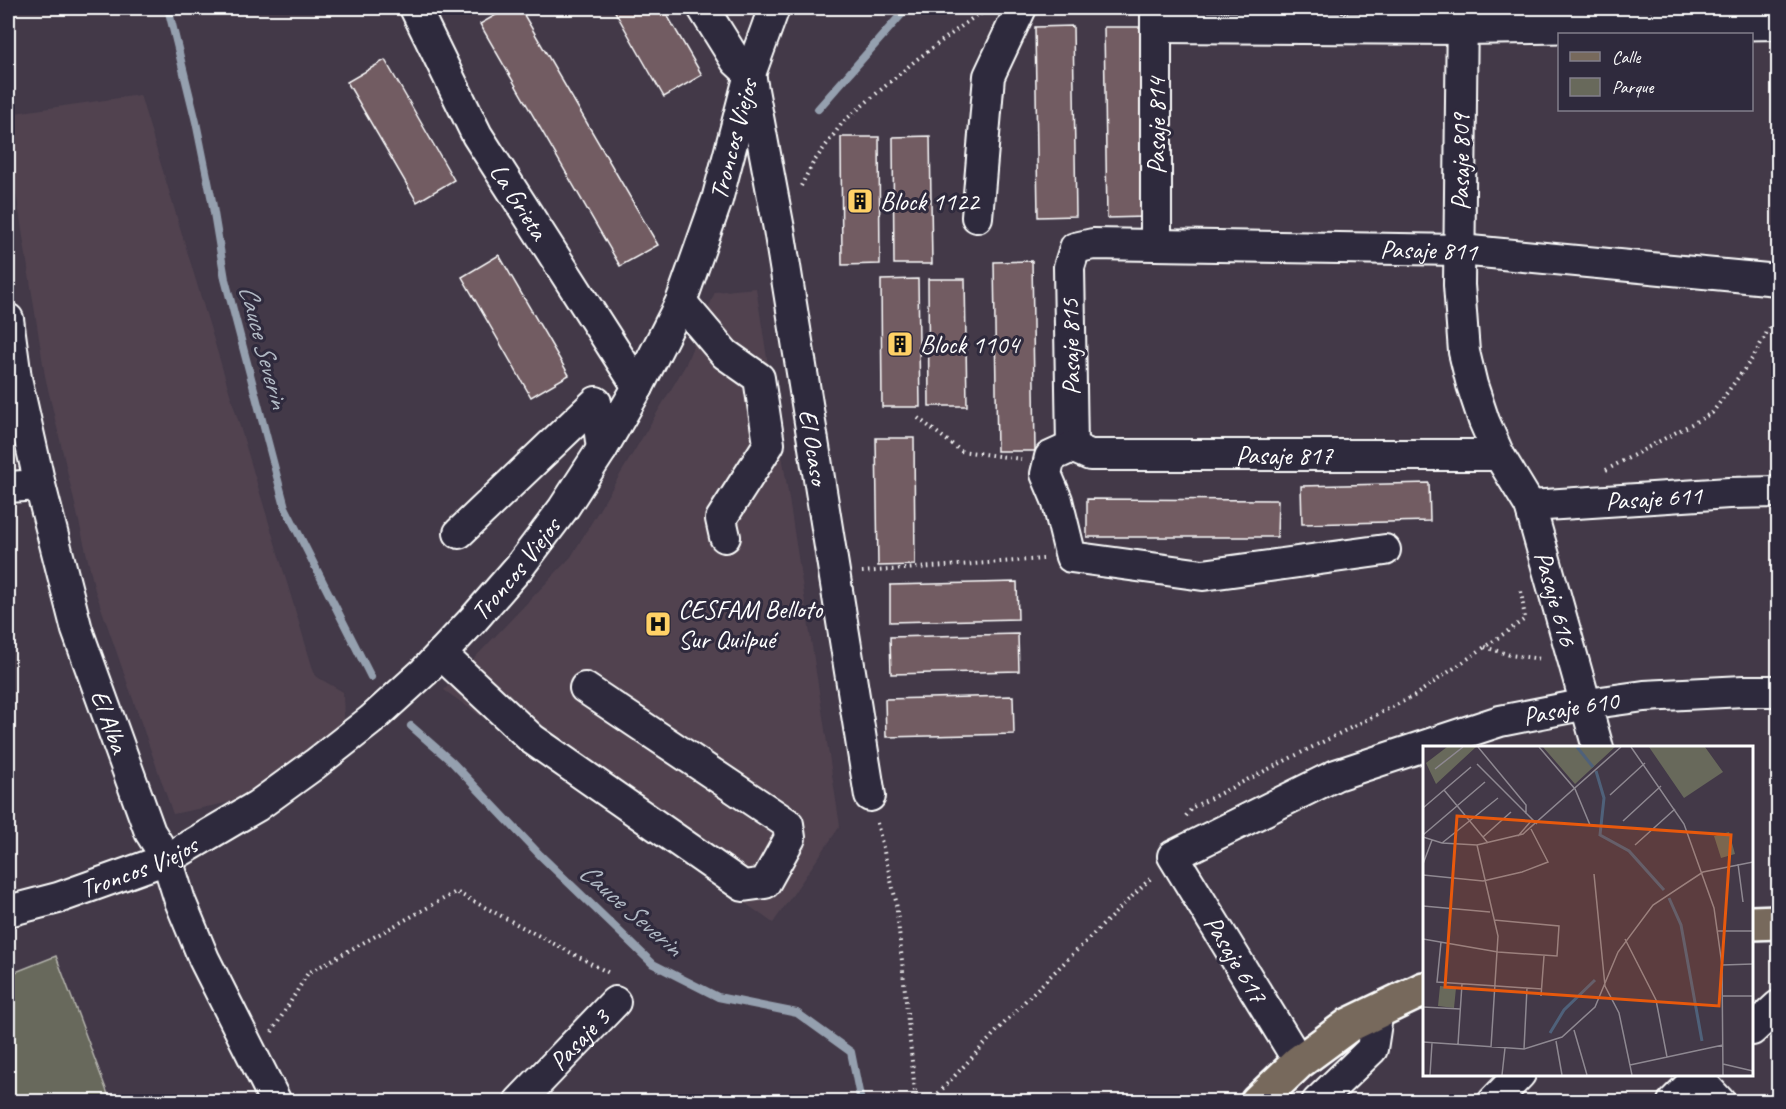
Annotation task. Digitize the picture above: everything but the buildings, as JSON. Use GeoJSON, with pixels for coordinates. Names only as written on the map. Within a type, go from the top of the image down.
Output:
{"type":"FeatureCollection","features":[{"type":"Feature","properties":{"kind":"main road"},"geometry":{"type":"LineString","coordinates":[[1753,923],[1779,922]]}},
{"type":"Feature","properties":{"kind":"main road"},"geometry":{"type":"LineString","coordinates":[[1265,1099],[1299,1062],[1349,1025],[1423,990]]}},
{"type":"Feature","properties":{"kind":"street","name":"La Grieta"},"geometry":{"type":"LineString","coordinates":[[415,8],[477,135],[638,387]]}},
{"type":"Feature","properties":{"kind":"street"},"geometry":{"type":"LineString","coordinates":[[703,8],[736,61],[750,74]]}},
{"type":"Feature","properties":{"kind":"street","name":"Troncos Viejos"},"geometry":{"type":"LineString","coordinates":[[8,911],[58,898],[167,859],[257,806],[371,720],[441,654],[520,566],[563,509],[602,449],[638,387],[681,302],[717,200],[750,74],[774,8]]}},
{"type":"Feature","properties":{"kind":"street"},"geometry":{"type":"LineString","coordinates":[[977,217],[989,76],[1021,8]]}},
{"type":"Feature","properties":{"kind":"street"},"geometry":{"type":"LineString","coordinates":[[1156,17],[1676,17],[1779,24]]}},
{"type":"Feature","properties":{"kind":"street","name":"Pasaje 814"},"geometry":{"type":"LineString","coordinates":[[1156,17],[1156,245]]}},
{"type":"Feature","properties":{"kind":"street","name":"Pasaje 809"},"geometry":{"type":"LineString","coordinates":[[1462,18],[1459,296],[1464,352],[1472,385],[1499,455]]}},
{"type":"Feature","properties":{"kind":"street","name":"El Ocaso"},"geometry":{"type":"LineString","coordinates":[[750,74],[779,229],[870,796]]}},
{"type":"Feature","properties":{"kind":"street","name":"Pasaje 811"},"geometry":{"type":"LineString","coordinates":[[1075,248],[1094,244],[1460,250],[1779,280]]}},
{"type":"Feature","properties":{"kind":"street","name":"Pasaje 815"},"geometry":{"type":"LineString","coordinates":[[1071,557],[1057,500],[1046,474],[1061,455],[1068,267],[1075,248]]}},
{"type":"Feature","properties":{"kind":"street"},"geometry":{"type":"LineString","coordinates":[[681,302],[725,354],[759,378],[769,444],[721,519],[725,537]]}},
{"type":"Feature","properties":{"kind":"street","name":"El Alba"},"geometry":{"type":"LineString","coordinates":[[8,319],[16,378],[76,630],[150,832],[167,859],[180,901],[204,959],[276,1101]]}},
{"type":"Feature","properties":{"kind":"street"},"geometry":{"type":"LineString","coordinates":[[459,533],[596,402],[602,449]]}},
{"type":"Feature","properties":{"kind":"street","name":"Pasaje 817"},"geometry":{"type":"LineString","coordinates":[[1061,455],[1499,455]]}},
{"type":"Feature","properties":{"kind":"street","name":"Pasaje 616"},"geometry":{"type":"LineString","coordinates":[[1499,455],[1530,506],[1598,746]]}},
{"type":"Feature","properties":{"kind":"street"},"geometry":{"type":"LineString","coordinates":[[8,487],[40,485]]}},
{"type":"Feature","properties":{"kind":"street","name":"Pasaje 611"},"geometry":{"type":"LineString","coordinates":[[1530,506],[1729,493],[1779,492]]}},
{"type":"Feature","properties":{"kind":"street"},"geometry":{"type":"LineString","coordinates":[[1071,557],[1203,575],[1385,550]]}},
{"type":"Feature","properties":{"kind":"street"},"geometry":{"type":"LineString","coordinates":[[441,654],[532,739],[743,885],[765,883],[790,838],[788,824],[585,688]]}},
{"type":"Feature","properties":{"kind":"street","name":"Pasaje 610"},"geometry":{"type":"LineString","coordinates":[[1426,746],[1500,722],[1587,704],[1644,696],[1779,691]]}},
{"type":"Feature","properties":{"kind":"street","name":"Pasaje 610"},"geometry":{"type":"LineString","coordinates":[[1173,856],[1336,775],[1423,747]]}},
{"type":"Feature","properties":{"kind":"street","name":"Pasaje 617"},"geometry":{"type":"LineString","coordinates":[[1173,856],[1299,1062]]}},
{"type":"Feature","properties":{"kind":"street","name":"Pasaje 3"},"geometry":{"type":"LineString","coordinates":[[519,1101],[615,1002]]}},
{"type":"Feature","properties":{"kind":"street"},"geometry":{"type":"LineString","coordinates":[[1753,1029],[1779,1006]]}},
{"type":"Feature","properties":{"kind":"street"},"geometry":{"type":"LineString","coordinates":[[1317,1101],[1372,1049],[1378,1010]]}},
{"type":"Feature","properties":{"kind":"street"},"geometry":{"type":"LineString","coordinates":[[1493,1101],[1518,1076]]}},
{"type":"Feature","properties":{"kind":"street"},"geometry":{"type":"LineString","coordinates":[[1673,1101],[1697,1076],[1720,1101]]}},
{"type":"Feature","properties":{"kind":"path"},"geometry":{"type":"LineString","coordinates":[[779,229],[813,163],[843,122],[916,60],[978,14],[987,13]]}},
{"type":"Feature","properties":{"kind":"path"},"geometry":{"type":"LineString","coordinates":[[1604,471],[1712,413],[1754,356],[1779,312]]}},
{"type":"Feature","properties":{"kind":"path"},"geometry":{"type":"LineString","coordinates":[[918,418],[961,451],[1061,455]]}},
{"type":"Feature","properties":{"kind":"path"},"geometry":{"type":"LineString","coordinates":[[834,574],[1071,557]]}},
{"type":"Feature","properties":{"kind":"path"},"geometry":{"type":"LineString","coordinates":[[1179,823],[1193,807],[1414,696],[1485,647],[1525,619],[1521,586]]}},
{"type":"Feature","properties":{"kind":"path"},"geometry":{"type":"LineString","coordinates":[[1485,647],[1510,655],[1576,664]]}},
{"type":"Feature","properties":{"kind":"path"},"geometry":{"type":"LineString","coordinates":[[870,796],[896,901],[916,1101]]}},
{"type":"Feature","properties":{"kind":"path"},"geometry":{"type":"LineString","coordinates":[[930,1101],[1028,998],[1173,856]]}},
{"type":"Feature","properties":{"kind":"path"},"geometry":{"type":"LineString","coordinates":[[255,1060],[308,973],[456,892],[613,974],[615,1002]]}},
{"type":"Feature","properties":{"kind":"shaded area"},"geometry":{"type":"Polygon","coordinates":[[[140,95],[315,676],[343,692],[344,722],[245,799],[173,814],[95,590],[45,376],[14,179],[8,121],[8,114],[140,95]]]}},
{"type":"Feature","properties":{"kind":"shaded area","name":"CESFAM Belloto Sur Quilpué"},"geometry":{"type":"Polygon","coordinates":[[[756,288],[840,826],[773,923],[444,690],[571,557],[685,366],[715,292],[756,288]]]}},
{"type":"Feature","properties":{"kind":"green space"},"geometry":{"type":"Polygon","coordinates":[[[56,956],[109,1097],[98,1102],[8,1101],[8,975],[56,956]]]}},
{"type":"Feature","properties":{"kind":"waterway","name":"Cauce Severin"},"geometry":{"type":"LineString","coordinates":[[168,8],[196,122],[225,279],[285,507],[371,677]]}},
{"type":"Feature","properties":{"kind":"waterway"},"geometry":{"type":"LineString","coordinates":[[818,109],[907,8]]}},
{"type":"Feature","properties":{"kind":"waterway","name":"Cauce Severin"},"geometry":{"type":"LineString","coordinates":[[411,726],[452,762],[540,855],[653,964],[718,997],[797,1013],[851,1052],[861,1102]]}},
{"type":"Feature","properties":{"kind":"place","name":"Block 1122"},"geometry":{"type":"Point","coordinates":[860,201]}},
{"type":"Feature","properties":{"kind":"place","name":"Block 1104"},"geometry":{"type":"Point","coordinates":[900,344]}},
{"type":"Feature","properties":{"kind":"place","name":"CESFAM Belloto Sur Quilpué"},"geometry":{"type":"Point","coordinates":[658,624]}}]}
